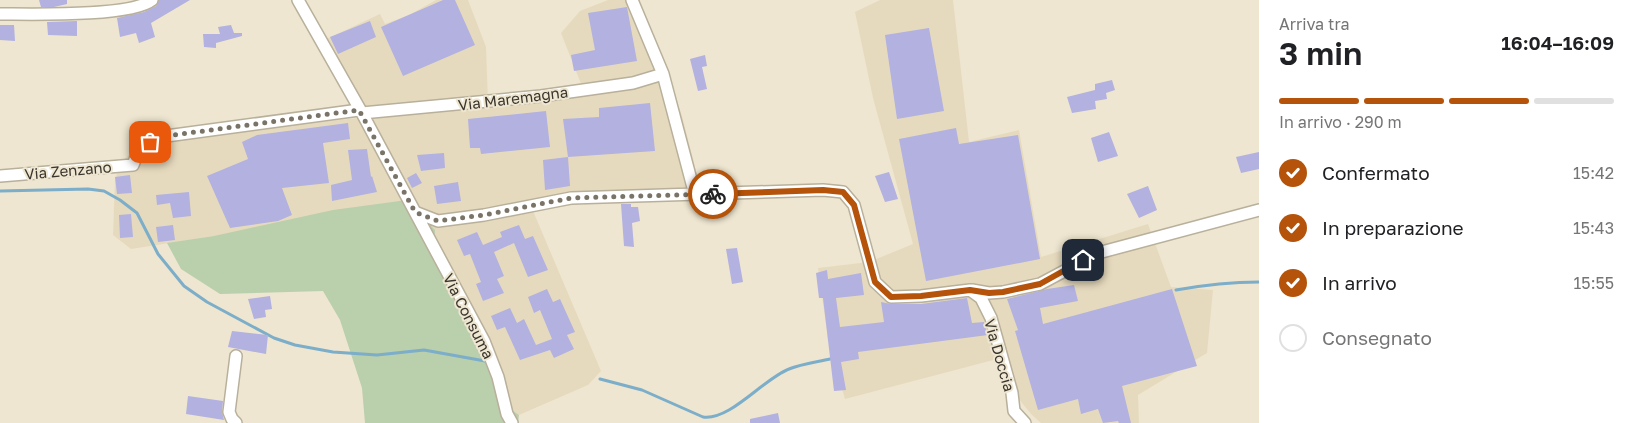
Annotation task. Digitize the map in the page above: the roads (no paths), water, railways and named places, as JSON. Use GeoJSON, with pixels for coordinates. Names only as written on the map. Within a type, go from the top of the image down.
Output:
{"type":"FeatureCollection","features":[{"type":"Feature","properties":{"kind":"street"},"geometry":{"type":"LineString","coordinates":[[0,14],[63,14],[118,10],[146,5],[152,0]]}},
{"type":"Feature","properties":{"kind":"street","name":"Via Consuma"},"geometry":{"type":"LineString","coordinates":[[298,0],[361,111],[484,341],[498,377],[512,423]]}},
{"type":"Feature","properties":{"kind":"street"},"geometry":{"type":"LineString","coordinates":[[632,0],[663,74],[694,195]]}},
{"type":"Feature","properties":{"kind":"street","name":"Via Maremagna"},"geometry":{"type":"LineString","coordinates":[[361,111],[541,96],[633,83],[663,74]]}},
{"type":"Feature","properties":{"kind":"street","name":"Via Zenzano"},"geometry":{"type":"LineString","coordinates":[[0,176],[133,165],[140,147],[159,137],[361,111]]}},
{"type":"Feature","properties":{"kind":"street"},"geometry":{"type":"LineString","coordinates":[[415,212],[438,221],[484,215],[571,198],[823,190],[843,192],[854,205],[875,282],[891,297],[921,296],[970,290],[996,292],[1040,284],[1098,253],[1259,210]]}},
{"type":"Feature","properties":{"kind":"street","name":"Via Doccia"},"geometry":{"type":"LineString","coordinates":[[970,290],[981,298],[991,318],[1012,393],[1014,417],[1024,423]]}},
{"type":"Feature","properties":{"kind":"street"},"geometry":{"type":"LineString","coordinates":[[236,356],[229,412],[236,423]]}},
{"type":"Feature","properties":{"kind":"waterway"},"geometry":{"type":"LineString","coordinates":[[0,191],[88,189],[104,191],[137,213],[158,254],[184,286],[207,302],[274,338],[295,345],[333,352],[377,355],[424,350],[485,361]]}},
{"type":"Feature","properties":{"kind":"waterway"},"geometry":{"type":"LineString","coordinates":[[1176,290],[1218,284],[1259,282]]}},
{"type":"Feature","properties":{"kind":"waterway"},"geometry":{"type":"LineString","coordinates":[[600,379],[642,390],[703,417],[724,413],[768,381],[789,369],[830,359]]}}]}
